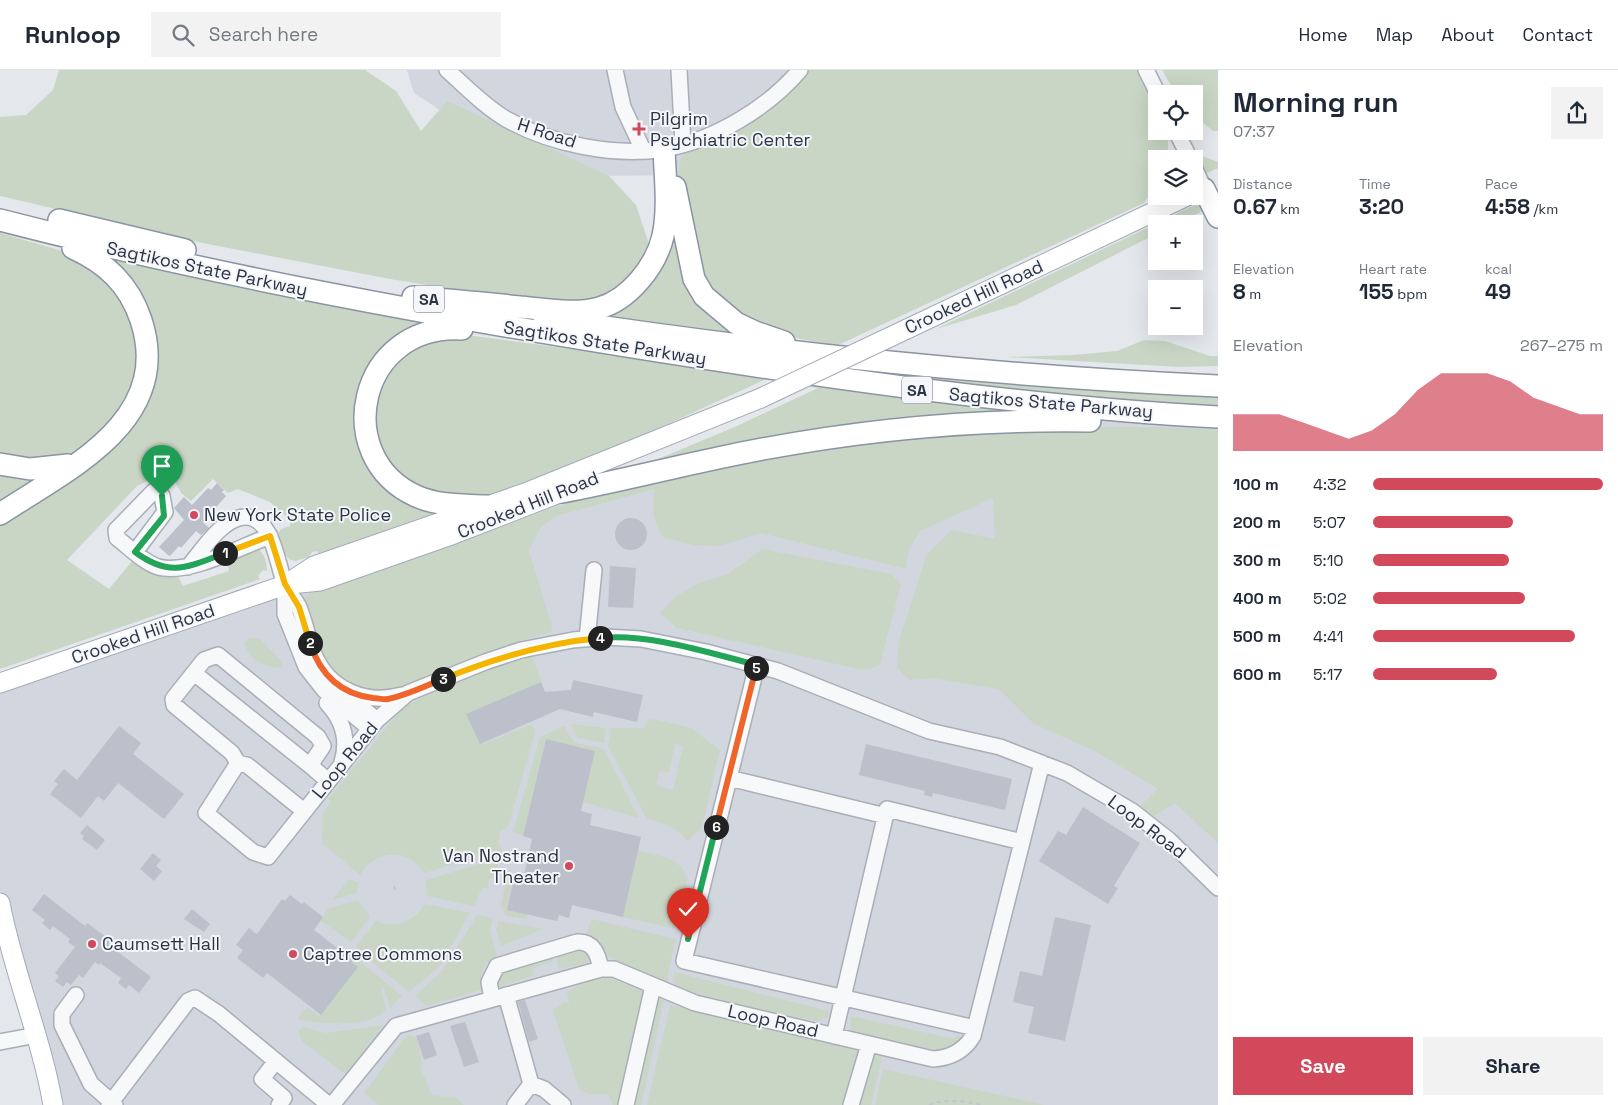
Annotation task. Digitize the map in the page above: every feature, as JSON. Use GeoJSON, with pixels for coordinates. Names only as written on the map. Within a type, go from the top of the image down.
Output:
{"type":"FeatureCollection","features":[{"type":"Feature","properties":{"kind":"highway"},"geometry":{"type":"LineString","coordinates":[[413,297],[561,311],[600,308],[617,299],[633,287],[646,272],[656,256],[663,237],[674,146]]}},
{"type":"Feature","properties":{"kind":"highway"},"geometry":{"type":"LineString","coordinates":[[674,146],[674,184],[694,280],[704,296],[736,323],[755,332],[778,340],[865,360]]}},
{"type":"Feature","properties":{"kind":"highway"},"geometry":{"type":"LineString","coordinates":[[1203,193],[1218,217]]}},
{"type":"Feature","properties":{"kind":"highway","name":"Sagtikos State Parkway"},"geometry":{"type":"LineString","coordinates":[[0,206],[203,254],[413,297],[665,337],[865,360],[1042,376],[1218,386]]}},
{"type":"Feature","properties":{"kind":"highway","name":"Sagtikos State Parkway"},"geometry":{"type":"LineString","coordinates":[[0,220],[145,256],[321,294],[554,335],[902,388],[1140,413],[1218,417]]}},
{"type":"Feature","properties":{"kind":"highway"},"geometry":{"type":"LineString","coordinates":[[0,514],[111,438],[128,417],[136,403],[141,388],[146,356],[142,325],[132,298],[109,269],[89,256],[27,227]]}},
{"type":"Feature","properties":{"kind":"highway"},"geometry":{"type":"LineString","coordinates":[[487,506],[448,504],[426,500],[406,490],[388,475],[374,454],[366,428],[366,402],[374,377],[387,356],[396,348],[426,331],[448,328],[554,335]]}},
{"type":"Feature","properties":{"kind":"highway"},"geometry":{"type":"LineString","coordinates":[[562,492],[719,458],[888,432],[1033,420],[1156,422],[1218,417]]}},
{"type":"Feature","properties":{"kind":"highway"},"geometry":{"type":"LineString","coordinates":[[0,464],[30,469],[76,463]]}},
{"type":"Feature","properties":{"kind":"main road","name":"Crooked Hill Road"},"geometry":{"type":"LineString","coordinates":[[0,683],[285,584],[314,566],[525,493],[761,398],[1169,205]]}},
{"type":"Feature","properties":{"kind":"main road","name":"Crooked Hill Road"},"geometry":{"type":"LineString","coordinates":[[285,584],[320,581],[454,534],[562,492],[730,418],[761,398]]}},
{"type":"Feature","properties":{"kind":"main road"},"geometry":{"type":"LineString","coordinates":[[0,903],[11,952],[37,1035],[53,1105]]}},
{"type":"Feature","properties":{"kind":"street","name":"H Road"},"geometry":{"type":"LineString","coordinates":[[447,70],[482,102],[505,118],[530,130],[553,138],[633,152],[693,142],[748,114],[772,96],[800,70]]}},
{"type":"Feature","properties":{"kind":"street"},"geometry":{"type":"LineString","coordinates":[[615,70],[623,107],[643,150]]}},
{"type":"Feature","properties":{"kind":"street"},"geometry":{"type":"LineString","coordinates":[[674,146],[679,70]]}},
{"type":"Feature","properties":{"kind":"street"},"geometry":{"type":"LineString","coordinates":[[1146,70],[1154,85]]}},
{"type":"Feature","properties":{"kind":"street"},"geometry":{"type":"LineString","coordinates":[[188,567],[222,528],[244,518],[256,519],[264,526],[270,536],[285,584],[299,607],[317,660],[334,684],[373,724]]}},
{"type":"Feature","properties":{"kind":"street"},"geometry":{"type":"LineString","coordinates":[[135,552],[158,566],[188,567],[270,536]]}},
{"type":"Feature","properties":{"kind":"street"},"geometry":{"type":"LineString","coordinates":[[587,639],[594,570]]}},
{"type":"Feature","properties":{"kind":"street"},"geometry":{"type":"LineString","coordinates":[[285,584],[285,614],[299,652],[311,674],[330,697],[373,724]]}},
{"type":"Feature","properties":{"kind":"street","name":"Loop Road"},"geometry":{"type":"LineString","coordinates":[[304,811],[247,765],[238,763],[206,813],[253,852],[268,858],[373,724],[408,693],[485,662],[521,650],[605,637],[642,639],[778,671],[929,731],[1000,747],[1067,773],[1132,811],[1169,840],[1218,888]]}},
{"type":"Feature","properties":{"kind":"street"},"geometry":{"type":"LineString","coordinates":[[238,763],[232,753],[174,705],[173,699],[204,660],[218,655],[318,737],[323,746],[312,761],[313,768]]}},
{"type":"Feature","properties":{"kind":"street"},"geometry":{"type":"LineString","coordinates":[[757,665],[684,961],[975,1028]]}},
{"type":"Feature","properties":{"kind":"street"},"geometry":{"type":"LineString","coordinates":[[194,673],[328,781]]}},
{"type":"Feature","properties":{"kind":"street"},"geometry":{"type":"LineString","coordinates":[[311,674],[316,692],[337,715],[342,724],[346,748],[342,762]]}},
{"type":"Feature","properties":{"kind":"street"},"geometry":{"type":"LineString","coordinates":[[334,684],[347,692],[366,697],[386,699],[408,693]]}},
{"type":"Feature","properties":{"kind":"street","name":"Loop Road"},"geometry":{"type":"LineString","coordinates":[[331,1105],[396,1026],[601,969],[614,969],[695,1003],[869,1044],[940,1058],[966,1048],[975,1028],[1042,763]]}},
{"type":"Feature","properties":{"kind":"street"},"geometry":{"type":"LineString","coordinates":[[728,778],[886,816]]}},
{"type":"Feature","properties":{"kind":"street"},"geometry":{"type":"LineString","coordinates":[[834,1036],[888,809],[1022,842]]}},
{"type":"Feature","properties":{"kind":"street"},"geometry":{"type":"LineString","coordinates":[[563,1105],[544,1089],[531,1084],[499,997],[489,982],[497,966],[584,941],[594,948],[601,969]]}},
{"type":"Feature","properties":{"kind":"street"},"geometry":{"type":"LineString","coordinates":[[626,1105],[653,986]]}},
{"type":"Feature","properties":{"kind":"street"},"geometry":{"type":"LineString","coordinates":[[76,995],[62,1014],[62,1025],[91,1084],[112,1104],[192,998],[199,998],[331,1105]]}},
{"type":"Feature","properties":{"kind":"street"},"geometry":{"type":"LineString","coordinates":[[0,1042],[37,1035]]}},
{"type":"Feature","properties":{"kind":"street"},"geometry":{"type":"LineString","coordinates":[[851,1105],[869,1044]]}},
{"type":"Feature","properties":{"kind":"street"},"geometry":{"type":"LineString","coordinates":[[276,1061],[262,1079],[284,1098],[278,1105]]}},
{"type":"Feature","properties":{"kind":"street"},"geometry":{"type":"LineString","coordinates":[[515,1105],[531,1084]]}},
{"type":"Feature","properties":{"kind":"path"},"geometry":{"type":"LineString","coordinates":[[394,886],[396,893]]}},
{"type":"Feature","properties":{"kind":"path"},"geometry":{"type":"LineString","coordinates":[[929,1105],[937,1102],[966,1102],[981,1105]]}},
{"type":"Feature","properties":{"kind":"shaded area","name":"Pilgrim Psychiatric Center"},"geometry":{"type":"Polygon","coordinates":[[[407,70],[874,70],[696,175],[588,176],[487,141],[414,93],[407,70]]]}},
{"type":"Feature","properties":{"kind":"shaded area"},"geometry":{"type":"Polygon","coordinates":[[[1060,421],[1218,421],[1218,1105],[55,1105],[0,890],[0,685],[383,553],[654,475],[1060,421]]]}},
{"type":"Feature","properties":{"kind":"green space"},"geometry":{"type":"Polygon","coordinates":[[[59,70],[365,70],[396,91],[421,131],[447,101],[609,176],[636,205],[652,253],[606,299],[545,304],[390,279],[203,243],[0,196],[0,117],[26,115],[53,90],[59,70]]]}},
{"type":"Feature","properties":{"kind":"green space"},"geometry":{"type":"Polygon","coordinates":[[[809,70],[1141,70],[1149,85],[1148,140],[1168,140],[1168,150],[1148,150],[1148,198],[1144,203],[838,345],[816,342],[772,331],[751,323],[732,313],[716,299],[702,281],[692,259],[678,172],[681,159],[691,147],[805,75],[809,70]]]}},
{"type":"Feature","properties":{"kind":"green space"},"geometry":{"type":"Polygon","coordinates":[[[1162,70],[1218,70],[1218,131],[1213,131],[1203,123],[1203,85],[1171,85],[1162,70]]]}},
{"type":"Feature","properties":{"kind":"green space"},"geometry":{"type":"Polygon","coordinates":[[[1203,156],[1218,162],[1218,168],[1203,175],[1203,156]]]}},
{"type":"Feature","properties":{"kind":"green space"},"geometry":{"type":"Polygon","coordinates":[[[1218,194],[1218,203],[1195,215],[1174,215],[1195,205],[1203,205],[1203,201],[1218,194]]]}},
{"type":"Feature","properties":{"kind":"green space"},"geometry":{"type":"Polygon","coordinates":[[[670,198],[679,256],[750,339],[580,317],[629,302],[670,198]]]}},
{"type":"Feature","properties":{"kind":"green space"},"geometry":{"type":"Polygon","coordinates":[[[1148,228],[1148,238],[1016,305],[936,329],[1148,228]]]}},
{"type":"Feature","properties":{"kind":"green space"},"geometry":{"type":"Polygon","coordinates":[[[0,233],[73,254],[105,273],[134,320],[136,378],[112,425],[73,455],[25,463],[0,457],[0,233]]]}},
{"type":"Feature","properties":{"kind":"green space"},"geometry":{"type":"Polygon","coordinates":[[[101,256],[437,321],[380,353],[362,447],[450,511],[325,554],[324,552],[319,554],[317,551],[312,552],[308,558],[296,561],[288,558],[286,555],[278,534],[281,529],[290,526],[290,520],[270,502],[238,489],[228,493],[213,479],[191,501],[182,494],[168,471],[137,486],[67,560],[109,589],[133,560],[154,575],[177,574],[183,586],[229,571],[227,561],[256,547],[264,558],[267,571],[263,570],[258,576],[260,579],[0,669],[0,520],[123,432],[152,353],[101,256]]]}},
{"type":"Feature","properties":{"kind":"green space"},"geometry":{"type":"Polygon","coordinates":[[[459,334],[1029,410],[646,464],[737,426],[818,388],[766,379],[592,459],[506,492],[475,498],[437,496],[404,483],[381,457],[370,425],[373,389],[391,360],[423,339],[459,334]]]}},
{"type":"Feature","properties":{"kind":"green space"},"geometry":{"type":"Polygon","coordinates":[[[1144,340],[1165,341],[1210,356],[1218,356],[1218,366],[1179,367],[1006,357],[1073,355],[1117,351],[1144,340]]]}},
{"type":"Feature","properties":{"kind":"green space"},"geometry":{"type":"Polygon","coordinates":[[[866,369],[1218,394],[1218,411],[859,375],[866,369]]]}},
{"type":"Feature","properties":{"kind":"green space"},"geometry":{"type":"Polygon","coordinates":[[[1029,427],[1162,427],[1218,430],[1218,843],[1175,803],[1152,817],[1140,806],[1158,789],[1095,751],[1034,724],[999,689],[932,678],[910,680],[897,668],[899,641],[927,554],[952,530],[995,539],[993,498],[920,531],[909,549],[906,569],[761,533],[720,546],[694,545],[664,538],[655,520],[653,502],[655,489],[556,516],[541,527],[529,550],[553,631],[479,654],[403,688],[382,694],[362,691],[337,676],[320,650],[302,605],[305,597],[314,591],[585,497],[773,454],[905,438],[1029,427]]]}},
{"type":"Feature","properties":{"kind":"green space"},"geometry":{"type":"Polygon","coordinates":[[[0,470],[42,474],[0,506],[0,470]]]}},
{"type":"Feature","properties":{"kind":"green space"},"geometry":{"type":"Polygon","coordinates":[[[762,549],[891,574],[901,584],[880,664],[868,670],[859,669],[677,628],[660,613],[675,597],[697,584],[728,574],[762,549]]]}},
{"type":"Feature","properties":{"kind":"green space"},"geometry":{"type":"Polygon","coordinates":[[[250,638],[261,640],[280,660],[283,666],[279,668],[267,666],[253,658],[244,643],[250,638]]]}},
{"type":"Feature","properties":{"kind":"green space"},"geometry":{"type":"Polygon","coordinates":[[[532,656],[542,683],[469,715],[483,744],[532,724],[535,732],[508,827],[500,832],[498,844],[502,850],[424,873],[410,859],[392,855],[374,860],[360,875],[322,843],[323,813],[331,802],[328,799],[403,707],[454,682],[487,669],[532,656]]]}},
{"type":"Feature","properties":{"kind":"green space"},"geometry":{"type":"Polygon","coordinates":[[[653,719],[691,728],[720,750],[702,827],[687,841],[679,832],[669,826],[647,819],[608,746],[611,728],[645,728],[646,722],[653,719]],[[675,744],[669,772],[659,771],[656,785],[673,790],[683,746],[675,744]]]}},
{"type":"Feature","properties":{"kind":"green space"},"geometry":{"type":"Polygon","coordinates":[[[571,724],[606,728],[604,743],[578,738],[571,724]]]}},
{"type":"Feature","properties":{"kind":"green space"},"geometry":{"type":"Polygon","coordinates":[[[564,726],[574,742],[604,749],[639,818],[583,802],[595,751],[546,739],[523,836],[513,832],[540,737],[564,726]]]}},
{"type":"Feature","properties":{"kind":"green space"},"geometry":{"type":"Polygon","coordinates":[[[638,851],[672,860],[681,867],[686,875],[685,897],[677,929],[623,917],[638,851]]]}},
{"type":"Feature","properties":{"kind":"green space"},"geometry":{"type":"Polygon","coordinates":[[[500,858],[496,874],[489,880],[488,888],[482,888],[474,906],[427,896],[426,880],[500,858]]]}},
{"type":"Feature","properties":{"kind":"green space"},"geometry":{"type":"Polygon","coordinates":[[[513,874],[507,909],[527,914],[526,919],[506,916],[501,906],[507,877],[513,874]]]}},
{"type":"Feature","properties":{"kind":"green space"},"geometry":{"type":"Polygon","coordinates":[[[349,879],[358,882],[357,893],[332,900],[349,879]]]}},
{"type":"Feature","properties":{"kind":"green space"},"geometry":{"type":"Polygon","coordinates":[[[358,900],[370,917],[351,942],[321,921],[327,909],[358,900]]]}},
{"type":"Feature","properties":{"kind":"green space"},"geometry":{"type":"Polygon","coordinates":[[[425,904],[470,913],[440,966],[409,992],[357,950],[356,946],[376,921],[390,924],[403,922],[415,915],[425,904]]]}},
{"type":"Feature","properties":{"kind":"green space"},"geometry":{"type":"Polygon","coordinates":[[[477,915],[493,918],[490,930],[497,957],[488,962],[483,970],[481,990],[427,1006],[415,996],[444,969],[477,915]]]}},
{"type":"Feature","properties":{"kind":"green space"},"geometry":{"type":"Polygon","coordinates":[[[591,919],[676,939],[668,973],[668,985],[607,956],[600,942],[587,934],[591,919]]]}},
{"type":"Feature","properties":{"kind":"green space"},"geometry":{"type":"Polygon","coordinates":[[[499,921],[543,929],[501,946],[496,929],[499,921]]]}},
{"type":"Feature","properties":{"kind":"green space"},"geometry":{"type":"Polygon","coordinates":[[[579,948],[588,954],[591,962],[559,969],[556,954],[579,948]]]}},
{"type":"Feature","properties":{"kind":"green space"},"geometry":{"type":"Polygon","coordinates":[[[352,955],[402,996],[390,1008],[384,988],[381,988],[386,1009],[380,1015],[370,1020],[331,1023],[297,1019],[307,1007],[319,1016],[357,967],[348,959],[352,955]]]}},
{"type":"Feature","properties":{"kind":"green space"},"geometry":{"type":"Polygon","coordinates":[[[551,956],[553,961],[532,969],[534,975],[499,987],[497,982],[500,973],[551,956]]]}},
{"type":"Feature","properties":{"kind":"green space"},"geometry":{"type":"Polygon","coordinates":[[[674,972],[829,1011],[828,1017],[818,1021],[768,1012],[675,988],[674,972]]]}},
{"type":"Feature","properties":{"kind":"green space"},"geometry":{"type":"Polygon","coordinates":[[[606,976],[664,1000],[641,1105],[613,1105],[608,1094],[588,1094],[579,1089],[553,1010],[564,1002],[569,1003],[567,992],[580,984],[606,976]]]}},
{"type":"Feature","properties":{"kind":"green space"},"geometry":{"type":"Polygon","coordinates":[[[670,1005],[883,1054],[871,1105],[647,1105],[670,1005]]]}},
{"type":"Feature","properties":{"kind":"green space"},"geometry":{"type":"Polygon","coordinates":[[[850,1016],[955,1039],[956,1035],[964,1037],[963,1042],[936,1050],[856,1032],[851,1030],[850,1016]]]}},
{"type":"Feature","properties":{"kind":"green space"},"geometry":{"type":"Polygon","coordinates":[[[384,1025],[368,1048],[345,1074],[302,1041],[298,1031],[303,1027],[326,1033],[384,1025]]]}},
{"type":"Feature","properties":{"kind":"green space"},"geometry":{"type":"Polygon","coordinates":[[[407,1035],[415,1036],[422,1061],[421,1069],[432,1095],[456,1098],[464,1105],[379,1105],[364,1093],[407,1035]]]}},
{"type":"Feature","properties":{"kind":"green space"},"geometry":{"type":"Polygon","coordinates":[[[883,1069],[1045,1105],[875,1105],[883,1069]]]}},
{"type":"Feature","properties":{"kind":"building","name":"New York State Police"},"geometry":{"type":"Polygon","coordinates":[[[217,483],[224,490],[222,492],[226,496],[203,522],[209,528],[201,535],[196,531],[181,548],[179,546],[170,556],[168,555],[159,547],[184,520],[174,508],[184,497],[192,505],[208,488],[211,490],[217,483]]]}},
{"type":"Feature","properties":{"kind":"building"},"geometry":{"type":"Polygon","coordinates":[[[631,518],[642,523],[647,534],[642,545],[631,550],[620,545],[615,534],[620,523],[631,518]]]}},
{"type":"Feature","properties":{"kind":"building"},"geometry":{"type":"Polygon","coordinates":[[[610,566],[636,568],[633,608],[608,607],[610,566]]]}},
{"type":"Feature","properties":{"kind":"building"},"geometry":{"type":"Polygon","coordinates":[[[573,680],[643,695],[637,722],[594,712],[593,717],[560,709],[480,744],[466,714],[541,682],[545,692],[571,690],[573,680]]]}},
{"type":"Feature","properties":{"kind":"building"},"geometry":{"type":"Polygon","coordinates":[[[119,726],[141,743],[133,754],[184,794],[164,819],[118,783],[104,801],[98,796],[81,818],[50,794],[58,784],[54,781],[64,769],[77,780],[119,726]]]}},
{"type":"Feature","properties":{"kind":"building"},"geometry":{"type":"Polygon","coordinates":[[[546,739],[595,751],[581,811],[592,814],[590,825],[641,837],[623,917],[572,905],[569,918],[559,915],[557,921],[507,910],[515,872],[524,875],[532,839],[523,836],[546,739]]]}},
{"type":"Feature","properties":{"kind":"building"},"geometry":{"type":"Polygon","coordinates":[[[866,744],[1012,779],[1005,810],[933,793],[932,797],[924,795],[925,791],[859,775],[866,744]]]}},
{"type":"Feature","properties":{"kind":"building"},"geometry":{"type":"Polygon","coordinates":[[[1083,807],[1140,843],[1114,886],[1118,888],[1108,904],[1039,861],[1058,831],[1066,835],[1083,807]]]}},
{"type":"Feature","properties":{"kind":"building"},"geometry":{"type":"Polygon","coordinates":[[[87,825],[105,840],[97,850],[82,839],[84,836],[80,833],[87,825]]]}},
{"type":"Feature","properties":{"kind":"building"},"geometry":{"type":"Polygon","coordinates":[[[153,853],[161,860],[156,866],[162,871],[154,881],[140,869],[153,853]]]}},
{"type":"Feature","properties":{"kind":"building","name":"Caumsett Hall"},"geometry":{"type":"Polygon","coordinates":[[[44,894],[85,926],[87,923],[105,936],[116,945],[113,948],[151,977],[139,993],[129,985],[126,989],[118,983],[121,978],[100,963],[99,965],[95,962],[83,978],[79,975],[71,985],[67,982],[63,987],[55,981],[59,976],[55,973],[75,947],[68,942],[70,939],[53,926],[50,930],[42,923],[45,920],[32,910],[44,894]]]}},
{"type":"Feature","properties":{"kind":"building","name":"Captree Commons"},"geometry":{"type":"Polygon","coordinates":[[[290,895],[302,904],[304,902],[323,917],[314,930],[353,960],[351,962],[358,967],[321,1015],[267,973],[263,978],[237,958],[243,950],[236,945],[249,928],[257,934],[282,899],[285,901],[290,895]]]}},
{"type":"Feature","properties":{"kind":"building"},"geometry":{"type":"Polygon","coordinates":[[[192,909],[210,924],[204,932],[184,919],[192,909]]]}},
{"type":"Feature","properties":{"kind":"building"},"geometry":{"type":"Polygon","coordinates":[[[1055,917],[1091,925],[1065,1041],[1028,1033],[1034,1007],[1013,1002],[1020,971],[1042,976],[1055,917]]]}},
{"type":"Feature","properties":{"kind":"building"},"geometry":{"type":"Polygon","coordinates":[[[525,1000],[538,1039],[529,1042],[518,1002],[525,1000]]]}},
{"type":"Feature","properties":{"kind":"building"},"geometry":{"type":"Polygon","coordinates":[[[465,1022],[479,1062],[464,1067],[450,1026],[465,1022]]]}},
{"type":"Feature","properties":{"kind":"building"},"geometry":{"type":"Polygon","coordinates":[[[429,1032],[437,1055],[424,1060],[416,1036],[429,1032]]]}},
{"type":"Feature","properties":{"kind":"place","name":"Pilgrim Psychiatric Center"},"geometry":{"type":"Point","coordinates":[639,129]}},
{"type":"Feature","properties":{"kind":"place","name":"New York State Police"},"geometry":{"type":"Point","coordinates":[194,515]}},
{"type":"Feature","properties":{"kind":"place","name":"Van Nostrand Theater"},"geometry":{"type":"Point","coordinates":[569,866]}},
{"type":"Feature","properties":{"kind":"place","name":"Caumsett Hall"},"geometry":{"type":"Point","coordinates":[92,944]}},
{"type":"Feature","properties":{"kind":"place","name":"Captree Commons"},"geometry":{"type":"Point","coordinates":[293,954]}},
{"type":"Feature","properties":{"kind":"route"},"geometry":{"type":"LineString","coordinates":[[162,496],[164,516],[135,552],[158,566],[172,568],[188,567],[270,536],[285,584],[299,607],[313,652],[334,684],[347,692],[366,697],[386,699],[408,693],[485,662],[521,650],[573,640],[605,637],[642,639],[757,665],[688,939]]}}]}
